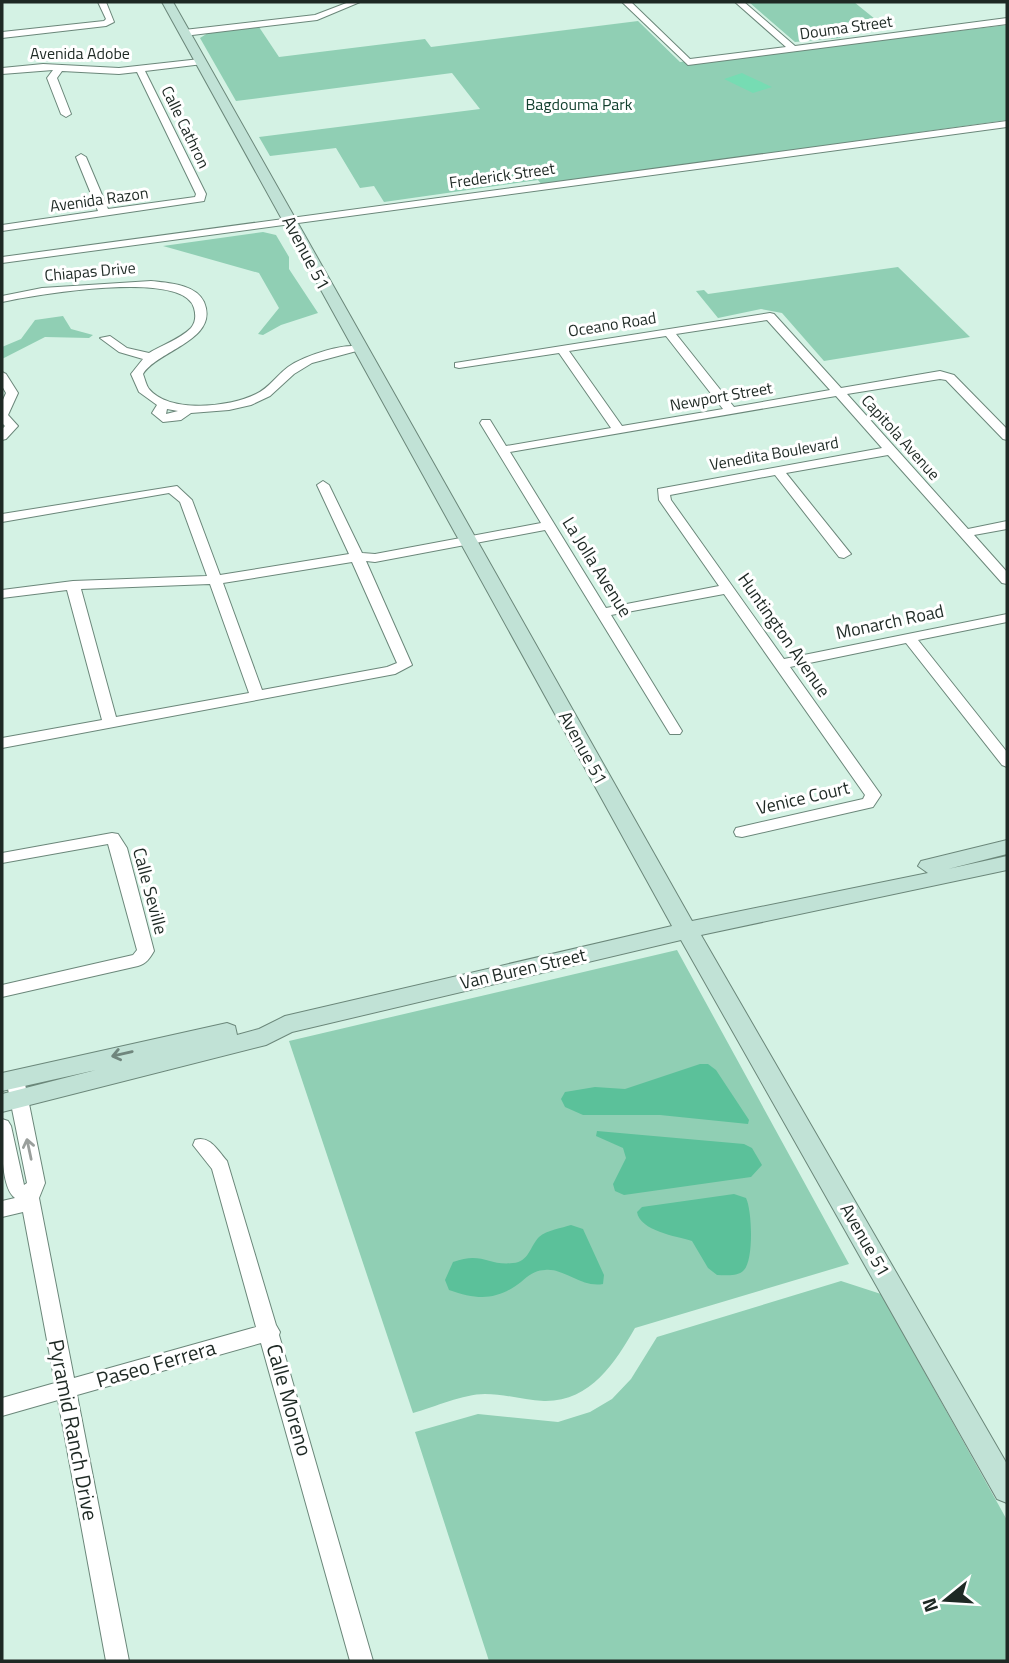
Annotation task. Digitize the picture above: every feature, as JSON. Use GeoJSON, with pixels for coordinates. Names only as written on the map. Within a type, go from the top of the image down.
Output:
{"type":"FeatureCollection","features":[{"type":"Feature","properties":{"kind":"street"},"geometry":{"type":"LineString","coordinates":[[2,35],[109,22],[102,2]]}},
{"type":"Feature","properties":{"kind":"street","name":"Avenue 51"},"geometry":{"type":"LineString","coordinates":[[167,2],[670,905],[1007,1490]]}},
{"type":"Feature","properties":{"kind":"street"},"geometry":{"type":"LineString","coordinates":[[184,33],[323,16],[356,2]]}},
{"type":"Feature","properties":{"kind":"street","name":"Douma Street"},"geometry":{"type":"LineString","coordinates":[[626,2],[688,62],[1007,21]]}},
{"type":"Feature","properties":{"kind":"street"},"geometry":{"type":"LineString","coordinates":[[739,2],[793,48]]}},
{"type":"Feature","properties":{"kind":"street","name":"Avenida Adobe"},"geometry":{"type":"LineString","coordinates":[[2,71],[59,68],[102,72],[200,62]]}},
{"type":"Feature","properties":{"kind":"street"},"geometry":{"type":"LineString","coordinates":[[59,68],[52,78],[66,114]]}},
{"type":"Feature","properties":{"kind":"street","name":"Calle Cathron"},"geometry":{"type":"LineString","coordinates":[[140,69],[201,194],[200,200]]}},
{"type":"Feature","properties":{"kind":"street","name":"Frederick Street"},"geometry":{"type":"LineString","coordinates":[[2,260],[1007,124]]}},
{"type":"Feature","properties":{"kind":"street"},"geometry":{"type":"LineString","coordinates":[[81,157],[105,214]]}},
{"type":"Feature","properties":{"kind":"street","name":"Avenida Razon"},"geometry":{"type":"LineString","coordinates":[[3,224],[105,214],[200,200]]}},
{"type":"Feature","properties":{"kind":"street","name":"Chiapas Drive"},"geometry":{"type":"LineString","coordinates":[[2,299],[29,293],[123,282],[161,285],[189,295],[202,311],[196,329],[181,341],[149,357]]}},
{"type":"Feature","properties":{"kind":"street","name":"Oceano Road"},"geometry":{"type":"LineString","coordinates":[[459,365],[770,316]]}},
{"type":"Feature","properties":{"kind":"street","name":"Capitola Avenue"},"geometry":{"type":"LineString","coordinates":[[770,316],[1007,580]]}},
{"type":"Feature","properties":{"kind":"street"},"geometry":{"type":"LineString","coordinates":[[668,331],[731,411]]}},
{"type":"Feature","properties":{"kind":"street"},"geometry":{"type":"LineString","coordinates":[[106,338],[123,350],[149,357],[139,369],[138,379],[145,391],[164,403],[158,413],[163,418],[177,417],[188,409],[219,409],[244,404],[269,392],[286,373],[302,363],[324,355],[358,349]]}},
{"type":"Feature","properties":{"kind":"street"},"geometry":{"type":"LineString","coordinates":[[561,348],[619,430]]}},
{"type":"Feature","properties":{"kind":"street","name":"Newport Street"},"geometry":{"type":"LineString","coordinates":[[502,450],[945,375],[1007,436]]}},
{"type":"Feature","properties":{"kind":"street"},"geometry":{"type":"LineString","coordinates":[[2,376],[12,393],[2,416],[12,426],[2,436]]}},
{"type":"Feature","properties":{"kind":"street","name":"La Jolla Avenue"},"geometry":{"type":"LineString","coordinates":[[486,423],[675,731]]}},
{"type":"Feature","properties":{"kind":"street","name":"Venedita Boulevard"},"geometry":{"type":"LineString","coordinates":[[663,492],[892,450]]}},
{"type":"Feature","properties":{"kind":"street"},"geometry":{"type":"LineString","coordinates":[[777,470],[844,554]]}},
{"type":"Feature","properties":{"kind":"street"},"geometry":{"type":"LineString","coordinates":[[2,743],[390,671],[405,665],[360,557],[323,485]]}},
{"type":"Feature","properties":{"kind":"street"},"geometry":{"type":"LineString","coordinates":[[2,518],[172,489],[186,500],[257,696]]}},
{"type":"Feature","properties":{"kind":"street","name":"Huntington Avenue"},"geometry":{"type":"LineString","coordinates":[[663,492],[665,500],[869,789],[873,800]]}},
{"type":"Feature","properties":{"kind":"street"},"geometry":{"type":"LineString","coordinates":[[2,594],[73,585],[216,580],[360,557],[374,558],[466,536],[546,521]]}},
{"type":"Feature","properties":{"kind":"street"},"geometry":{"type":"LineString","coordinates":[[966,533],[1007,526]]}},
{"type":"Feature","properties":{"kind":"street"},"geometry":{"type":"LineString","coordinates":[[73,585],[110,723]]}},
{"type":"Feature","properties":{"kind":"street"},"geometry":{"type":"LineString","coordinates":[[602,613],[727,589]]}},
{"type":"Feature","properties":{"kind":"street","name":"Monarch Road"},"geometry":{"type":"LineString","coordinates":[[781,664],[1007,618]]}},
{"type":"Feature","properties":{"kind":"street"},"geometry":{"type":"LineString","coordinates":[[909,638],[1007,762]]}},
{"type":"Feature","properties":{"kind":"street","name":"Venice Court"},"geometry":{"type":"LineString","coordinates":[[742,832],[873,800]]}},
{"type":"Feature","properties":{"kind":"street","name":"Calle Seville"},"geometry":{"type":"LineString","coordinates":[[2,858],[113,838],[119,848],[145,944],[144,957],[2,991]]}},
{"type":"Feature","properties":{"kind":"street","name":"Van Buren Street"},"geometry":{"type":"LineString","coordinates":[[762,913],[777,904],[813,894],[1007,848]]}},
{"type":"Feature","properties":{"kind":"street","name":"Van Buren Street"},"geometry":{"type":"LineString","coordinates":[[9,1091],[266,1036],[285,1025],[762,913],[785,912],[1007,863]]}},
{"type":"Feature","properties":{"kind":"street","name":"Pyramid Ranch Drive"},"geometry":{"type":"LineString","coordinates":[[9,1091],[36,1183],[30,1200],[117,1661]]}},
{"type":"Feature","properties":{"kind":"street","name":"Pyramid Ranch Drive"},"geometry":{"type":"LineString","coordinates":[[2,1126],[15,1189],[30,1200]]}},
{"type":"Feature","properties":{"kind":"street","name":"Calle Moreno"},"geometry":{"type":"LineString","coordinates":[[202,1145],[220,1166],[270,1332],[362,1661]]}},
{"type":"Feature","properties":{"kind":"street"},"geometry":{"type":"LineString","coordinates":[[2,1209],[30,1200]]}},
{"type":"Feature","properties":{"kind":"street","name":"Paseo Ferrera"},"geometry":{"type":"LineString","coordinates":[[2,1407],[270,1332]]}},
{"type":"Feature","properties":{"kind":"green space"},"geometry":{"type":"Polygon","coordinates":[[[854,2],[875,19],[827,25],[841,38],[795,42],[750,3],[854,2]]]}},
{"type":"Feature","properties":{"kind":"green space","name":"Bagdouma Park"},"geometry":{"type":"Polygon","coordinates":[[[638,21],[680,62],[895,35],[900,38],[1007,25],[1007,120],[542,185],[538,180],[384,202],[374,186],[360,188],[336,148],[270,156],[259,137],[480,109],[452,73],[236,101],[200,38],[208,33],[259,27],[279,57],[425,39],[431,47],[638,21]]]}},
{"type":"Feature","properties":{"kind":"green space"},"geometry":{"type":"Polygon","coordinates":[[[263,232],[276,235],[289,257],[289,269],[318,313],[281,325],[263,335],[258,334],[279,308],[259,273],[163,246],[263,232]]]}},
{"type":"Feature","properties":{"kind":"green space"},"geometry":{"type":"Polygon","coordinates":[[[898,267],[970,337],[824,361],[782,313],[761,309],[718,318],[696,291],[704,290],[708,294],[898,267]]]}},
{"type":"Feature","properties":{"kind":"green space"},"geometry":{"type":"Polygon","coordinates":[[[63,316],[71,329],[93,335],[89,338],[45,337],[2,359],[2,347],[21,339],[35,320],[63,316]]]}},
{"type":"Feature","properties":{"kind":"green space"},"geometry":{"type":"Polygon","coordinates":[[[677,950],[849,1264],[635,1328],[610,1367],[588,1388],[575,1395],[544,1401],[500,1395],[476,1395],[413,1413],[289,1041],[677,950]]]}},
{"type":"Feature","properties":{"kind":"green space"},"geometry":{"type":"Polygon","coordinates":[[[841,1281],[881,1294],[1007,1520],[1007,1661],[489,1661],[415,1432],[478,1414],[558,1422],[590,1412],[612,1399],[631,1379],[657,1337],[841,1281]]]}},
{"type":"Feature","properties":{"kind":"shaded area"},"geometry":{"type":"Polygon","coordinates":[[[700,1064],[708,1064],[716,1070],[749,1120],[748,1124],[660,1115],[583,1115],[565,1107],[561,1099],[565,1092],[595,1087],[625,1089],[700,1064]]]}},
{"type":"Feature","properties":{"kind":"shaded area"},"geometry":{"type":"Polygon","coordinates":[[[597,1131],[744,1144],[752,1148],[762,1165],[751,1177],[624,1195],[615,1191],[613,1184],[626,1158],[623,1148],[596,1136],[597,1131]]]}},
{"type":"Feature","properties":{"kind":"shaded area"},"geometry":{"type":"Polygon","coordinates":[[[734,1194],[746,1198],[751,1234],[747,1264],[744,1270],[735,1275],[717,1275],[708,1268],[692,1241],[652,1228],[645,1224],[637,1212],[642,1207],[734,1194]]]}},
{"type":"Feature","properties":{"kind":"shaded area"},"geometry":{"type":"Polygon","coordinates":[[[571,1225],[583,1229],[604,1275],[603,1284],[587,1283],[559,1272],[545,1270],[535,1272],[495,1296],[469,1296],[449,1290],[445,1280],[453,1262],[478,1258],[497,1263],[518,1262],[526,1257],[539,1237],[571,1225]]]}},
{"type":"Feature","properties":{"kind":"building"},"geometry":{"type":"Polygon","coordinates":[[[742,73],[772,87],[753,93],[724,79],[742,73]]]}}]}
